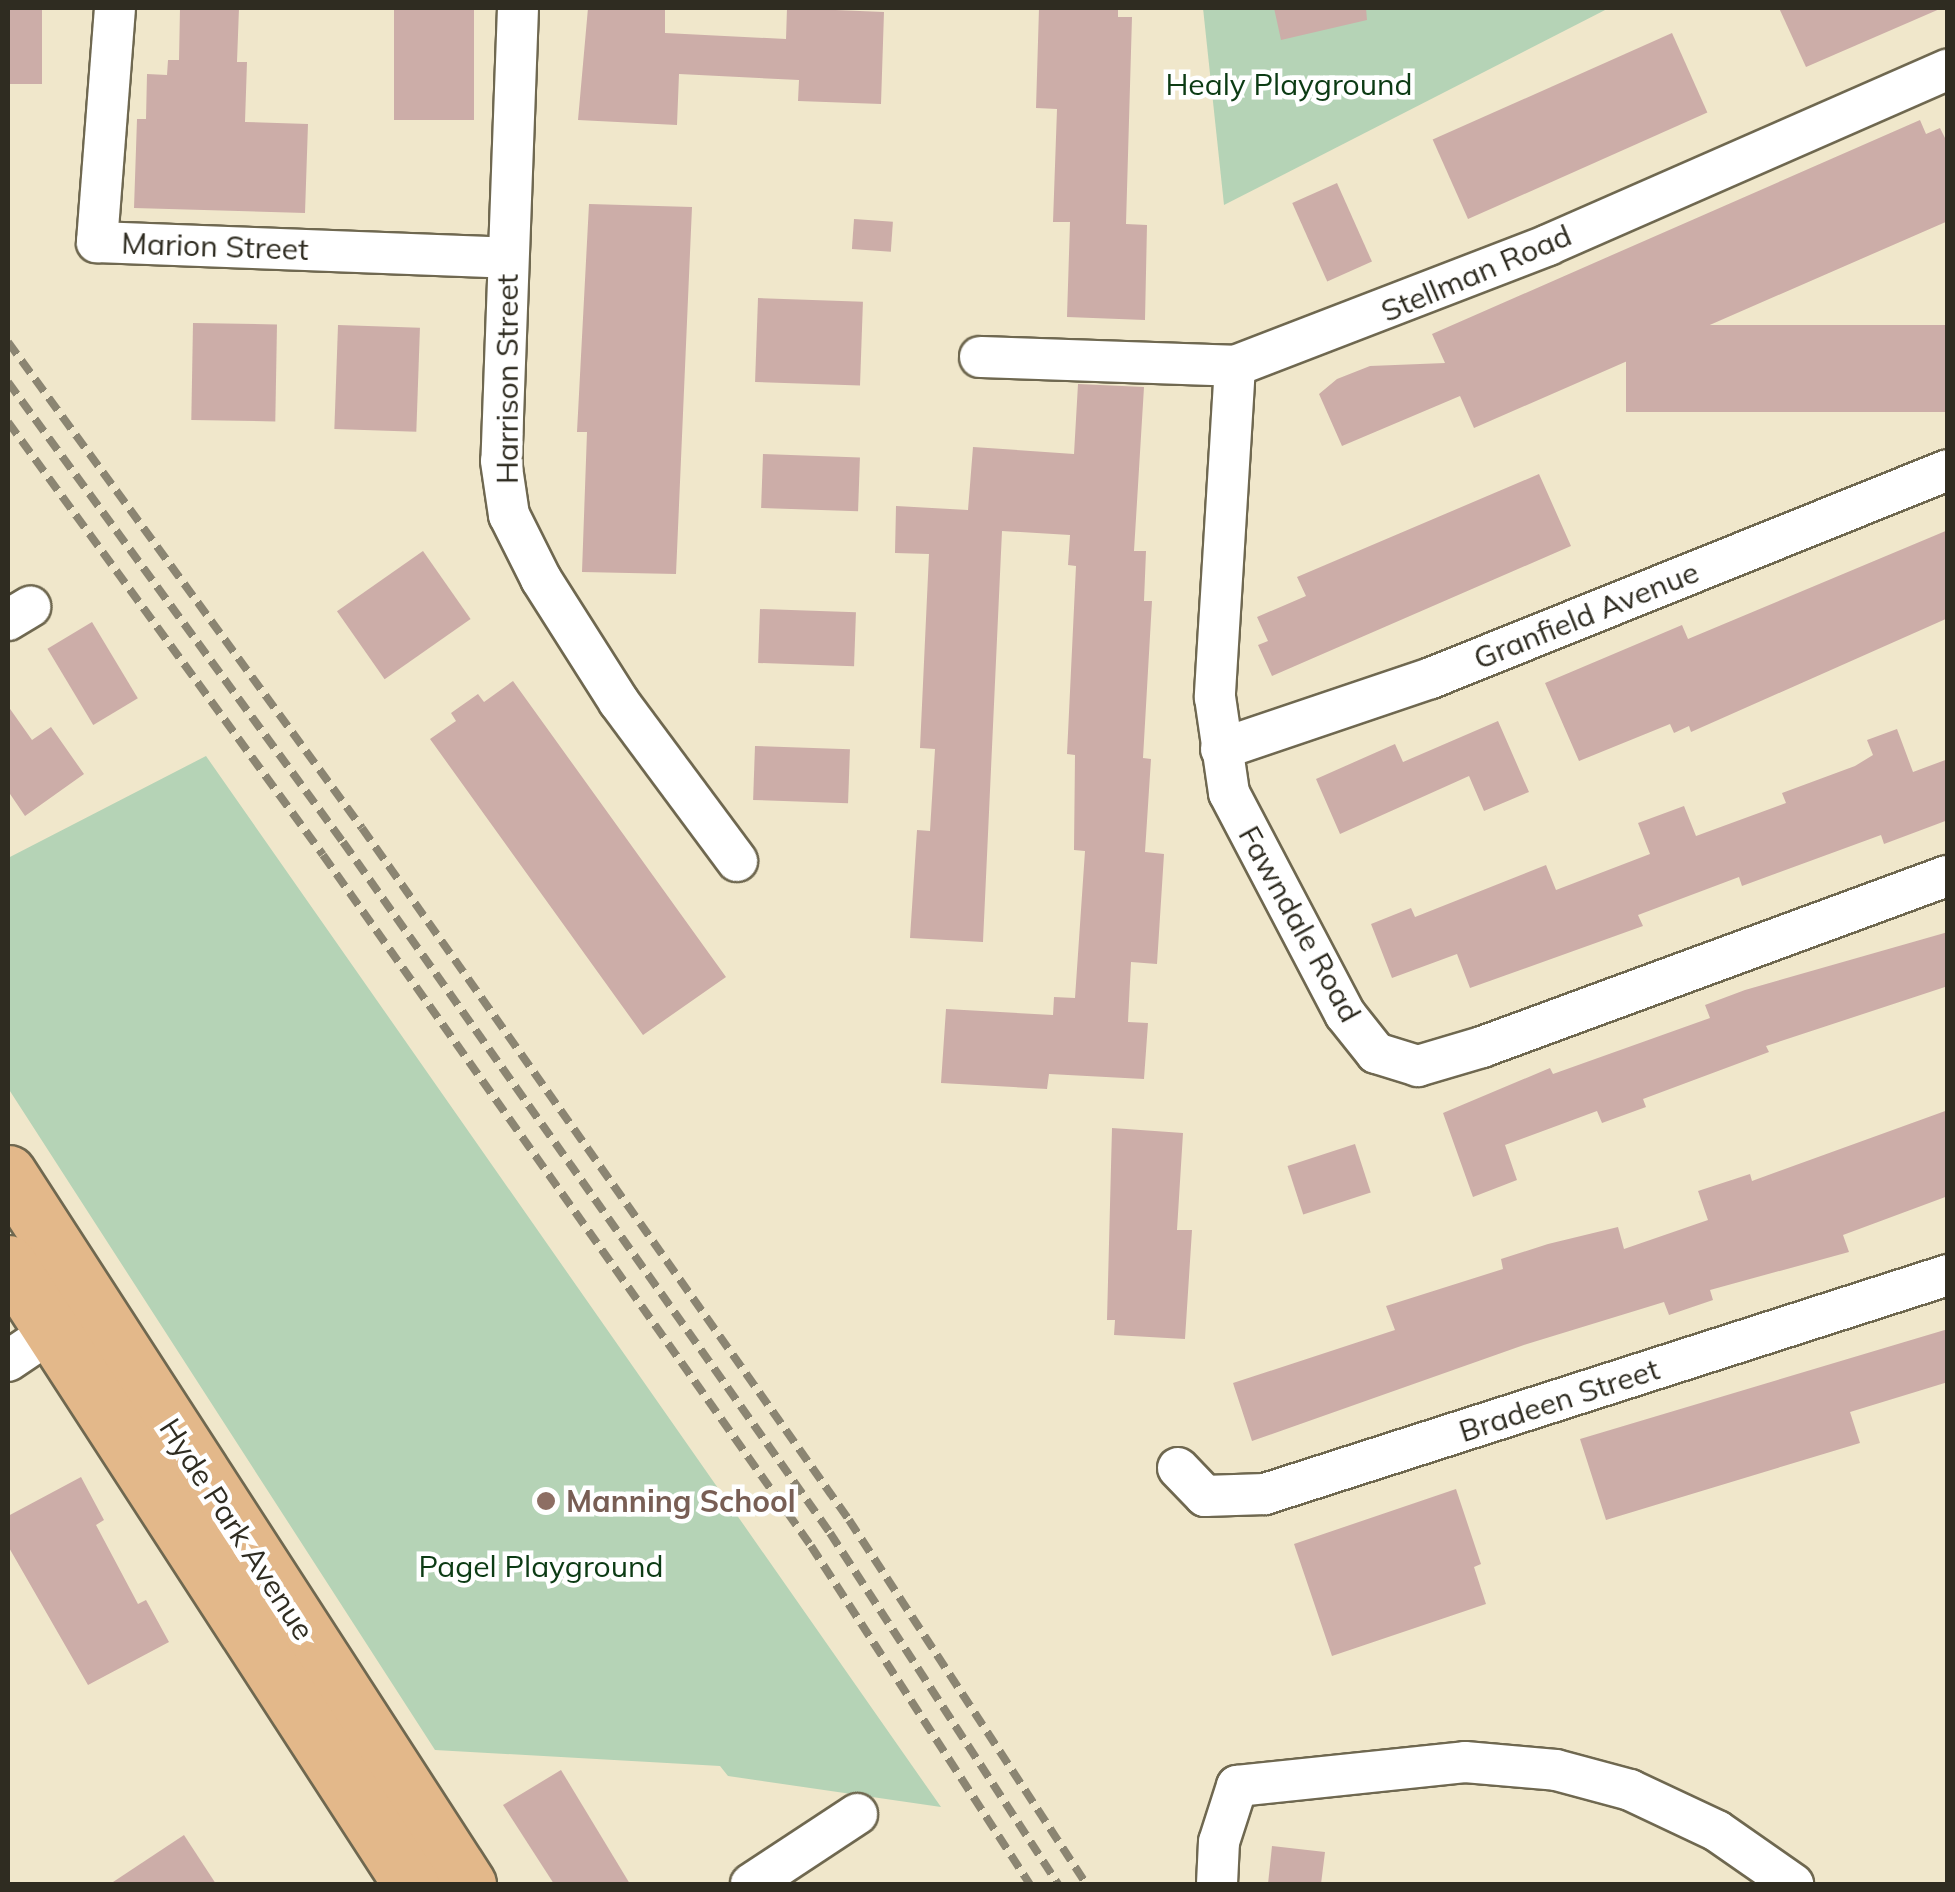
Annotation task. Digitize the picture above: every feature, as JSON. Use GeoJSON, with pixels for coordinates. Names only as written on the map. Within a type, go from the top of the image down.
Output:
{"type":"FeatureCollection","features":[{"type":"Feature","properties":{"kind":"main road","name":"Hyde Park Avenue"},"geometry":{"type":"LineString","coordinates":[[8,1172],[50,1332]]}},
{"type":"Feature","properties":{"kind":"main road","name":"Hyde Park Avenue"},"geometry":{"type":"LineString","coordinates":[[8,1263],[50,1332],[441,1880]]}},
{"type":"Feature","properties":{"kind":"street","name":"Marion Street"},"geometry":{"type":"LineString","coordinates":[[115,8],[97,242],[508,258]]}},
{"type":"Feature","properties":{"kind":"street","name":"Harrison Street"},"geometry":{"type":"LineString","coordinates":[[518,8],[502,462],[510,515],[541,579],[619,702],[738,861]]}},
{"type":"Feature","properties":{"kind":"street","name":"Stellman Road"},"geometry":{"type":"LineString","coordinates":[[980,357],[1235,366],[1548,244],[1948,68]]}},
{"type":"Feature","properties":{"kind":"street","name":"Fawndale Road"},"geometry":{"type":"LineString","coordinates":[[1235,366],[1215,697],[1229,793],[1345,1014],[1376,1053],[1418,1066],[1948,876]]}},
{"type":"Feature","properties":{"kind":"street","name":"Granfield Avenue"},"geometry":{"type":"LineString","coordinates":[[1222,749],[1432,678],[1948,470]]}},
{"type":"Feature","properties":{"kind":"street","name":"Bradeen Street"},"geometry":{"type":"LineString","coordinates":[[1178,1468],[1206,1496],[1265,1494],[1948,1275]]}},
{"type":"Feature","properties":{"kind":"street"},"geometry":{"type":"LineString","coordinates":[[1217,1884],[1219,1842],[1238,1786],[1425,1763],[1556,1770],[1675,1809],[1794,1884]]}},
{"type":"Feature","properties":{"kind":"street"},"geometry":{"type":"LineString","coordinates":[[751,1884],[858,1814]]}},
{"type":"Feature","properties":{"kind":"green space","name":"Healy Playground"},"geometry":{"type":"Polygon","coordinates":[[[1203,8],[1609,8],[1224,205],[1203,8]]]}},
{"type":"Feature","properties":{"kind":"green space","name":"Pagel Playground"},"geometry":{"type":"Polygon","coordinates":[[[206,756],[941,1807],[728,1776],[720,1766],[435,1750],[8,1088],[8,858],[206,756]]]}},
{"type":"Feature","properties":{"kind":"building"},"geometry":{"type":"Polygon","coordinates":[[[8,8],[42,8],[42,84],[8,84],[8,8]]]}},
{"type":"Feature","properties":{"kind":"building"},"geometry":{"type":"Polygon","coordinates":[[[180,8],[239,8],[237,62],[247,62],[245,122],[308,124],[305,213],[134,208],[137,119],[146,119],[147,74],[167,75],[168,60],[179,60],[180,8]]]}},
{"type":"Feature","properties":{"kind":"building"},"geometry":{"type":"Polygon","coordinates":[[[394,8],[474,8],[474,120],[394,120],[394,8]]]}},
{"type":"Feature","properties":{"kind":"building"},"geometry":{"type":"Polygon","coordinates":[[[588,8],[665,8],[665,33],[786,39],[787,8],[884,12],[881,104],[798,101],[799,80],[679,74],[677,125],[578,120],[588,8]]]}},
{"type":"Feature","properties":{"kind":"building"},"geometry":{"type":"Polygon","coordinates":[[[1039,8],[1118,8],[1118,17],[1132,17],[1126,224],[1147,225],[1145,320],[1067,317],[1070,222],[1053,222],[1057,109],[1036,108],[1039,8]]]}},
{"type":"Feature","properties":{"kind":"building"},"geometry":{"type":"Polygon","coordinates":[[[1274,8],[1366,8],[1367,20],[1281,40],[1274,8]]]}},
{"type":"Feature","properties":{"kind":"building"},"geometry":{"type":"Polygon","coordinates":[[[1779,8],[1942,8],[1806,67],[1779,8]]]}},
{"type":"Feature","properties":{"kind":"building"},"geometry":{"type":"Polygon","coordinates":[[[1672,33],[1707,112],[1468,219],[1433,140],[1672,33]]]}},
{"type":"Feature","properties":{"kind":"building"},"geometry":{"type":"Polygon","coordinates":[[[1920,120],[1926,134],[1940,128],[1948,144],[1948,221],[1474,428],[1460,396],[1342,446],[1319,394],[1337,379],[1370,366],[1445,363],[1432,334],[1920,120]]]}},
{"type":"Feature","properties":{"kind":"building"},"geometry":{"type":"Polygon","coordinates":[[[1337,183],[1372,262],[1327,281],[1292,203],[1337,183]]]}},
{"type":"Feature","properties":{"kind":"building"},"geometry":{"type":"Polygon","coordinates":[[[589,204],[692,207],[676,574],[582,572],[587,432],[577,432],[589,204]]]}},
{"type":"Feature","properties":{"kind":"building"},"geometry":{"type":"Polygon","coordinates":[[[854,219],[893,222],[891,252],[852,249],[854,219]]]}},
{"type":"Feature","properties":{"kind":"building"},"geometry":{"type":"Polygon","coordinates":[[[758,298],[863,302],[860,386],[755,382],[758,298]]]}},
{"type":"Feature","properties":{"kind":"building"},"geometry":{"type":"Polygon","coordinates":[[[193,323],[277,324],[275,421],[191,420],[193,323]]]}},
{"type":"Feature","properties":{"kind":"building"},"geometry":{"type":"Polygon","coordinates":[[[338,325],[420,328],[416,432],[334,429],[338,325]]]}},
{"type":"Feature","properties":{"kind":"building"},"geometry":{"type":"Polygon","coordinates":[[[1626,325],[1948,325],[1948,412],[1626,412],[1626,325]]]}},
{"type":"Feature","properties":{"kind":"building"},"geometry":{"type":"Polygon","coordinates":[[[1078,384],[1144,387],[1134,551],[1146,551],[1144,601],[1152,601],[1143,758],[1151,759],[1145,852],[1164,854],[1157,964],[1131,962],[1128,1022],[1148,1023],[1144,1079],[1049,1074],[1047,1089],[941,1083],[946,1009],[1053,1015],[1054,997],[1075,998],[1085,851],[1074,850],[1075,755],[1067,754],[1076,566],[1068,565],[1070,535],[1002,531],[983,942],[910,938],[917,830],[930,831],[935,749],[920,748],[929,554],[895,553],[896,506],[968,510],[973,447],[1074,454],[1078,384]]]}},
{"type":"Feature","properties":{"kind":"building"},"geometry":{"type":"Polygon","coordinates":[[[763,454],[860,457],[858,511],[761,508],[763,454]]]}},
{"type":"Feature","properties":{"kind":"building"},"geometry":{"type":"Polygon","coordinates":[[[1539,474],[1571,546],[1272,676],[1258,645],[1268,641],[1257,617],[1306,596],[1297,577],[1539,474]]]}},
{"type":"Feature","properties":{"kind":"building"},"geometry":{"type":"Polygon","coordinates":[[[1948,530],[1948,618],[1691,732],[1689,726],[1674,733],[1670,724],[1579,761],[1545,683],[1682,625],[1688,639],[1948,530]]]}},
{"type":"Feature","properties":{"kind":"building"},"geometry":{"type":"Polygon","coordinates":[[[423,551],[471,619],[385,679],[337,611],[423,551]]]}},
{"type":"Feature","properties":{"kind":"building"},"geometry":{"type":"Polygon","coordinates":[[[760,609],[856,612],[854,666],[758,663],[760,609]]]}},
{"type":"Feature","properties":{"kind":"building"},"geometry":{"type":"Polygon","coordinates":[[[92,622],[138,698],[93,725],[47,649],[92,622]]]}},
{"type":"Feature","properties":{"kind":"building"},"geometry":{"type":"Polygon","coordinates":[[[513,681],[726,977],[643,1035],[430,739],[456,721],[451,713],[478,694],[484,702],[513,681]]]}},
{"type":"Feature","properties":{"kind":"building"},"geometry":{"type":"Polygon","coordinates":[[[8,706],[32,740],[51,727],[84,774],[25,816],[8,791],[8,706]]]}},
{"type":"Feature","properties":{"kind":"building"},"geometry":{"type":"Polygon","coordinates":[[[1498,721],[1529,792],[1484,811],[1469,776],[1340,834],[1316,779],[1395,744],[1403,762],[1498,721]]]}},
{"type":"Feature","properties":{"kind":"building"},"geometry":{"type":"Polygon","coordinates":[[[1897,729],[1913,772],[1948,759],[1948,820],[1884,844],[1881,835],[1742,886],[1739,877],[1638,915],[1643,926],[1470,988],[1457,954],[1392,978],[1371,924],[1411,908],[1415,917],[1546,865],[1556,890],[1650,854],[1638,823],[1684,806],[1696,836],[1786,803],[1782,793],[1855,766],[1873,755],[1867,740],[1897,729]]]}},
{"type":"Feature","properties":{"kind":"building"},"geometry":{"type":"Polygon","coordinates":[[[755,746],[850,749],[848,803],[753,800],[755,746]]]}},
{"type":"Feature","properties":{"kind":"building"},"geometry":{"type":"Polygon","coordinates":[[[1948,932],[1948,986],[1766,1046],[1769,1052],[1643,1099],[1646,1107],[1602,1123],[1597,1111],[1505,1145],[1517,1180],[1473,1197],[1443,1113],[1550,1068],[1553,1074],[1710,1018],[1705,1005],[1745,990],[1948,932]]]}},
{"type":"Feature","properties":{"kind":"building"},"geometry":{"type":"Polygon","coordinates":[[[1948,1110],[1948,1196],[1843,1235],[1849,1252],[1710,1290],[1713,1300],[1669,1315],[1664,1302],[1527,1344],[1252,1441],[1233,1383],[1395,1330],[1386,1306],[1503,1269],[1501,1259],[1548,1244],[1618,1227],[1624,1249],[1708,1220],[1698,1191],[1750,1174],[1752,1181],[1948,1110]]]}},
{"type":"Feature","properties":{"kind":"building"},"geometry":{"type":"Polygon","coordinates":[[[1112,1128],[1183,1133],[1177,1230],[1192,1230],[1185,1339],[1114,1335],[1115,1320],[1107,1320],[1112,1128]]]}},
{"type":"Feature","properties":{"kind":"building"},"geometry":{"type":"Polygon","coordinates":[[[1355,1144],[1371,1193],[1303,1214],[1287,1166],[1355,1144]]]}},
{"type":"Feature","properties":{"kind":"building"},"geometry":{"type":"Polygon","coordinates":[[[1948,1329],[1948,1382],[1850,1412],[1860,1443],[1606,1520],[1580,1439],[1948,1329]]]}},
{"type":"Feature","properties":{"kind":"building"},"geometry":{"type":"Polygon","coordinates":[[[81,1477],[104,1520],[96,1525],[138,1604],[146,1600],[169,1642],[88,1685],[8,1546],[8,1516],[81,1477]]]}},
{"type":"Feature","properties":{"kind":"building"},"geometry":{"type":"Polygon","coordinates":[[[1456,1489],[1481,1564],[1474,1567],[1486,1604],[1332,1656],[1294,1544],[1456,1489]]]}},
{"type":"Feature","properties":{"kind":"building"},"geometry":{"type":"Polygon","coordinates":[[[561,1770],[630,1884],[554,1884],[503,1805],[561,1770]]]}},
{"type":"Feature","properties":{"kind":"building"},"geometry":{"type":"Polygon","coordinates":[[[184,1835],[216,1884],[110,1884],[184,1835]]]}},
{"type":"Feature","properties":{"kind":"building"},"geometry":{"type":"Polygon","coordinates":[[[1272,1846],[1325,1852],[1321,1884],[1268,1884],[1272,1846]]]}},
{"type":"Feature","properties":{"kind":"railway"},"geometry":{"type":"LineString","coordinates":[[8,342],[362,828],[849,1520],[1086,1884]]}},
{"type":"Feature","properties":{"kind":"railway"},"geometry":{"type":"LineString","coordinates":[[8,382],[343,842],[830,1533],[1058,1884]]}},
{"type":"Feature","properties":{"kind":"railway"},"geometry":{"type":"LineString","coordinates":[[8,422],[323,855],[811,1546],[1030,1884]]}},
{"type":"Feature","properties":{"kind":"place","name":"Manning School"},"geometry":{"type":"Point","coordinates":[546,1501]}}]}
